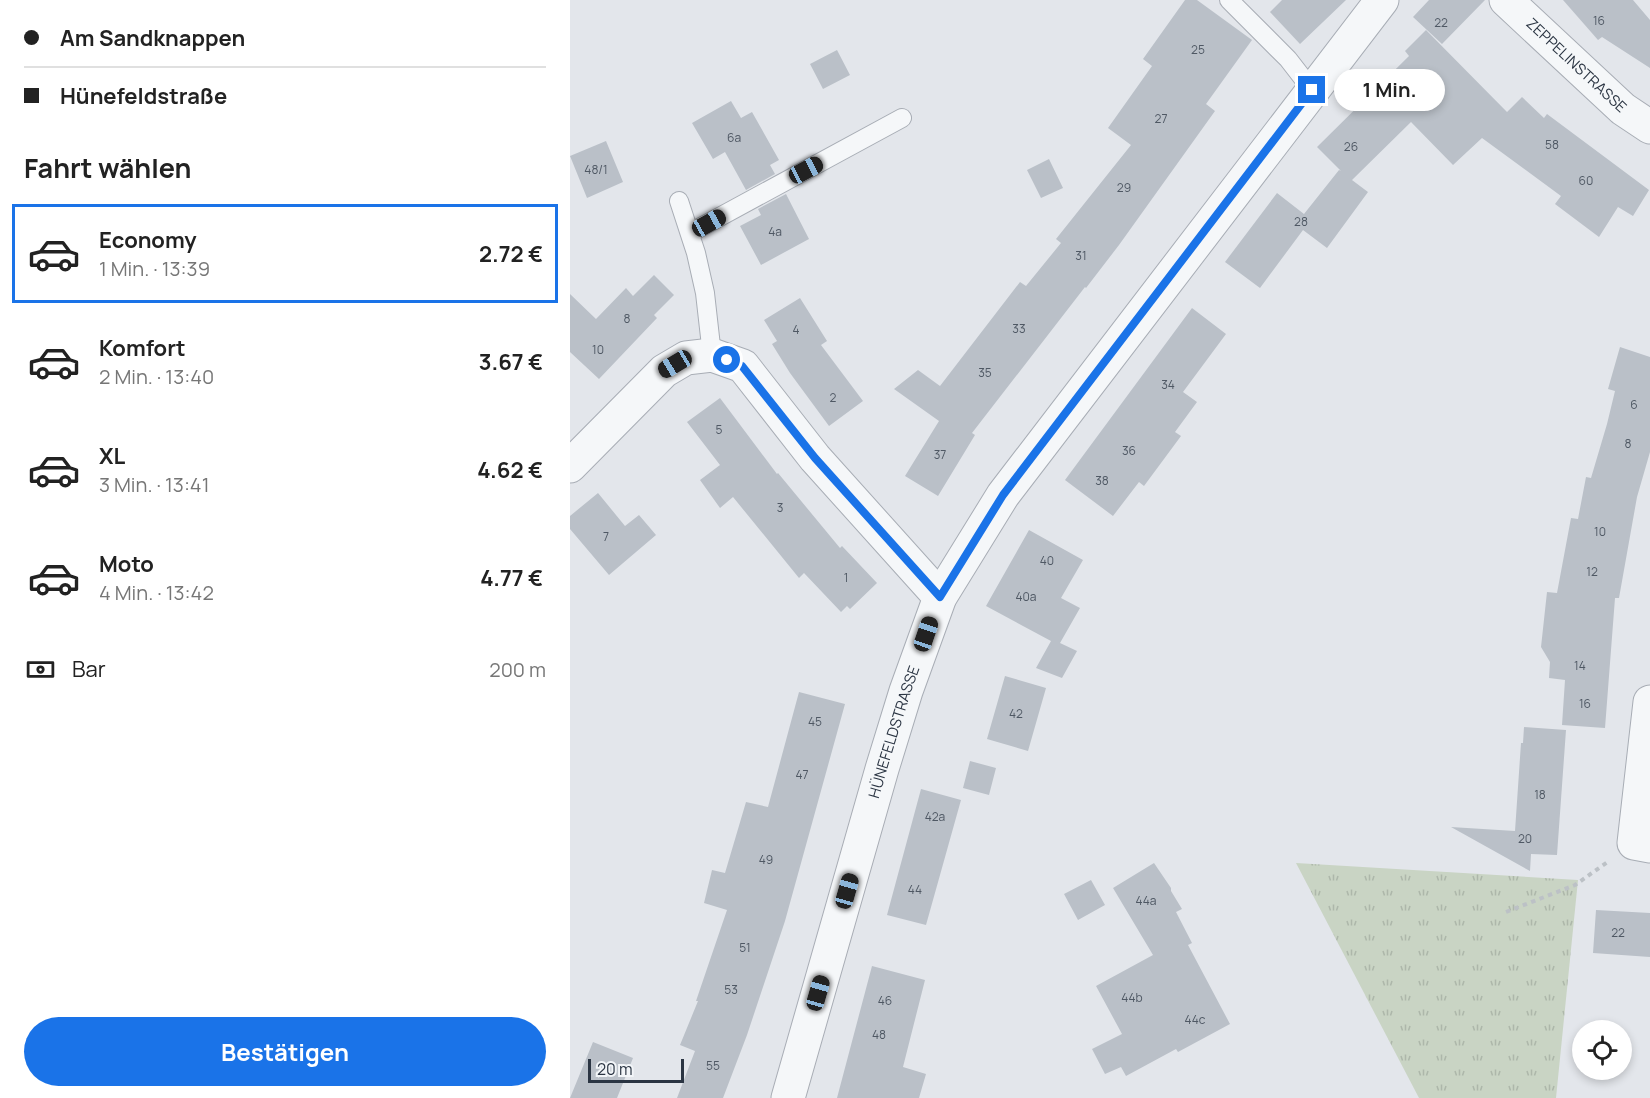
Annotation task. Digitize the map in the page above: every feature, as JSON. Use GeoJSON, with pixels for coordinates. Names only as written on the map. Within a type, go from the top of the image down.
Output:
{"type":"FeatureCollection","features":[{"type":"Feature","properties":{"kind":"street","name":"HÜNEFELDSTRASSE"},"geometry":{"type":"LineString","coordinates":[[788,1098],[882,769],[906,691],[940,597],[1003,495],[1382,0]]}},
{"type":"Feature","properties":{"kind":"street","name":"ZEPPELINSTRASSE"},"geometry":{"type":"LineString","coordinates":[[1506,0],[1623,109],[1650,127]]}},
{"type":"Feature","properties":{"kind":"street"},"geometry":{"type":"LineString","coordinates":[[570,466],[664,371],[686,358],[712,355],[742,366],[815,458],[940,597]]}},
{"type":"Feature","properties":{"kind":"street"},"geometry":{"type":"LineString","coordinates":[[1642,845],[1650,702]]}},
{"type":"Feature","properties":{"kind":"lane"},"geometry":{"type":"LineString","coordinates":[[1229,0],[1288,59],[1312,90]]}},
{"type":"Feature","properties":{"kind":"lane"},"geometry":{"type":"LineString","coordinates":[[690,233],[902,118]]}},
{"type":"Feature","properties":{"kind":"lane"},"geometry":{"type":"LineString","coordinates":[[680,201],[696,253],[705,293],[712,355]]}},
{"type":"Feature","properties":{"kind":"path"},"geometry":{"type":"LineString","coordinates":[[1506,912],[1575,885],[1642,845]]}},
{"type":"Feature","properties":{"kind":"green space"},"geometry":{"type":"Polygon","coordinates":[[[1296,863],[1578,880],[1556,1098],[1419,1098],[1296,863]]]}},
{"type":"Feature","properties":{"kind":"building"},"geometry":{"type":"Polygon","coordinates":[[[1185,0],[1197,0],[1252,40],[1206,104],[1215,111],[1119,245],[972,433],[975,435],[938,496],[905,476],[939,421],[894,389],[918,370],[940,386],[1020,282],[1026,286],[1061,243],[1056,239],[1131,145],[1108,128],[1152,66],[1143,59],[1185,0]]]}},
{"type":"Feature","properties":{"kind":"building"},"geometry":{"type":"Polygon","coordinates":[[[1282,0],[1346,0],[1300,44],[1270,12],[1282,0]]]}},
{"type":"Feature","properties":{"kind":"building"},"geometry":{"type":"Polygon","coordinates":[[[1429,0],[1485,0],[1442,44],[1413,17],[1429,0]]]}},
{"type":"Feature","properties":{"kind":"building"},"geometry":{"type":"Polygon","coordinates":[[[1563,0],[1633,0],[1650,20],[1650,68],[1602,37],[1598,40],[1563,0]]]}},
{"type":"Feature","properties":{"kind":"building"},"geometry":{"type":"Polygon","coordinates":[[[1426,30],[1507,112],[1522,97],[1544,118],[1547,114],[1649,190],[1633,216],[1618,207],[1599,237],[1555,204],[1561,196],[1482,138],[1453,165],[1411,122],[1352,180],[1368,192],[1327,248],[1303,230],[1260,288],[1225,262],[1277,193],[1304,214],[1339,170],[1341,171],[1317,147],[1409,56],[1405,51],[1426,30]]]}},
{"type":"Feature","properties":{"kind":"building"},"geometry":{"type":"Polygon","coordinates":[[[837,50],[850,75],[823,89],[810,64],[837,50]]]}},
{"type":"Feature","properties":{"kind":"building"},"geometry":{"type":"Polygon","coordinates":[[[731,101],[741,118],[752,112],[779,160],[770,165],[775,174],[746,190],[725,152],[713,159],[692,123],[731,101]]]}},
{"type":"Feature","properties":{"kind":"building"},"geometry":{"type":"Polygon","coordinates":[[[606,141],[623,182],[587,198],[570,156],[606,141]]]}},
{"type":"Feature","properties":{"kind":"building"},"geometry":{"type":"Polygon","coordinates":[[[1049,159],[1063,188],[1041,198],[1027,170],[1049,159]]]}},
{"type":"Feature","properties":{"kind":"building"},"geometry":{"type":"Polygon","coordinates":[[[786,194],[809,239],[761,265],[740,226],[761,215],[758,209],[786,194]]]}},
{"type":"Feature","properties":{"kind":"building"},"geometry":{"type":"Polygon","coordinates":[[[654,275],[674,295],[654,315],[657,318],[599,379],[570,352],[570,294],[596,319],[626,288],[633,296],[654,275]]]}},
{"type":"Feature","properties":{"kind":"building"},"geometry":{"type":"Polygon","coordinates":[[[800,298],[827,341],[821,345],[863,401],[829,426],[772,344],[777,341],[764,320],[800,298]]]}},
{"type":"Feature","properties":{"kind":"building"},"geometry":{"type":"Polygon","coordinates":[[[1192,308],[1226,334],[1183,392],[1197,402],[1175,432],[1181,436],[1144,486],[1139,482],[1113,516],[1065,480],[1192,308]]]}},
{"type":"Feature","properties":{"kind":"building"},"geometry":{"type":"Polygon","coordinates":[[[1620,347],[1650,357],[1650,452],[1637,497],[1619,598],[1615,598],[1605,728],[1562,725],[1565,680],[1549,678],[1550,662],[1541,647],[1547,592],[1557,593],[1571,518],[1578,519],[1586,477],[1591,478],[1607,424],[1615,391],[1608,389],[1620,347]]]}},
{"type":"Feature","properties":{"kind":"building"},"geometry":{"type":"Polygon","coordinates":[[[720,398],[777,474],[840,548],[842,546],[877,583],[850,609],[847,606],[841,612],[804,573],[799,578],[733,497],[720,508],[700,480],[720,465],[687,422],[720,398]]]}},
{"type":"Feature","properties":{"kind":"building"},"geometry":{"type":"Polygon","coordinates":[[[598,493],[625,526],[639,515],[656,535],[609,575],[570,529],[570,516],[598,493]]]}},
{"type":"Feature","properties":{"kind":"building"},"geometry":{"type":"Polygon","coordinates":[[[1029,530],[1083,560],[1061,598],[1080,608],[1060,643],[1077,651],[1062,678],[1036,668],[1051,641],[986,606],[1029,530]]]}},
{"type":"Feature","properties":{"kind":"building"},"geometry":{"type":"Polygon","coordinates":[[[1005,676],[1046,688],[1028,751],[987,739],[1005,676]]]}},
{"type":"Feature","properties":{"kind":"building"},"geometry":{"type":"Polygon","coordinates":[[[799,692],[845,704],[785,921],[747,1035],[723,1098],[677,1098],[695,1051],[680,1045],[698,1001],[696,1001],[727,910],[704,903],[712,870],[725,873],[746,802],[768,807],[799,692]]]}},
{"type":"Feature","properties":{"kind":"building"},"geometry":{"type":"Polygon","coordinates":[[[1524,727],[1566,730],[1557,855],[1531,854],[1530,871],[1451,827],[1515,831],[1524,727]]]}},
{"type":"Feature","properties":{"kind":"building"},"geometry":{"type":"Polygon","coordinates":[[[970,761],[996,768],[989,795],[963,788],[970,761]]]}},
{"type":"Feature","properties":{"kind":"building"},"geometry":{"type":"Polygon","coordinates":[[[921,789],[961,800],[926,925],[887,915],[921,789]]]}},
{"type":"Feature","properties":{"kind":"building"},"geometry":{"type":"Polygon","coordinates":[[[1154,863],[1182,909],[1176,912],[1192,943],[1188,945],[1230,1024],[1126,1076],[1121,1067],[1105,1074],[1092,1049],[1122,1034],[1096,986],[1153,955],[1113,888],[1154,863]]]}},
{"type":"Feature","properties":{"kind":"building"},"geometry":{"type":"Polygon","coordinates":[[[1091,880],[1105,905],[1078,920],[1064,894],[1091,880]]]}},
{"type":"Feature","properties":{"kind":"building"},"geometry":{"type":"Polygon","coordinates":[[[1596,910],[1650,913],[1650,957],[1593,953],[1596,910]]]}},
{"type":"Feature","properties":{"kind":"building"},"geometry":{"type":"Polygon","coordinates":[[[872,966],[925,980],[903,1067],[926,1074],[919,1098],[837,1098],[872,966]]]}},
{"type":"Feature","properties":{"kind":"building"},"geometry":{"type":"Polygon","coordinates":[[[593,1042],[633,1058],[617,1098],[570,1098],[593,1042]]]}},
{"type":"Feature","properties":{"kind":"route"},"geometry":{"type":"LineString","coordinates":[[727,360],[742,366],[815,458],[940,597],[1003,495],[1312,90]]}}]}
